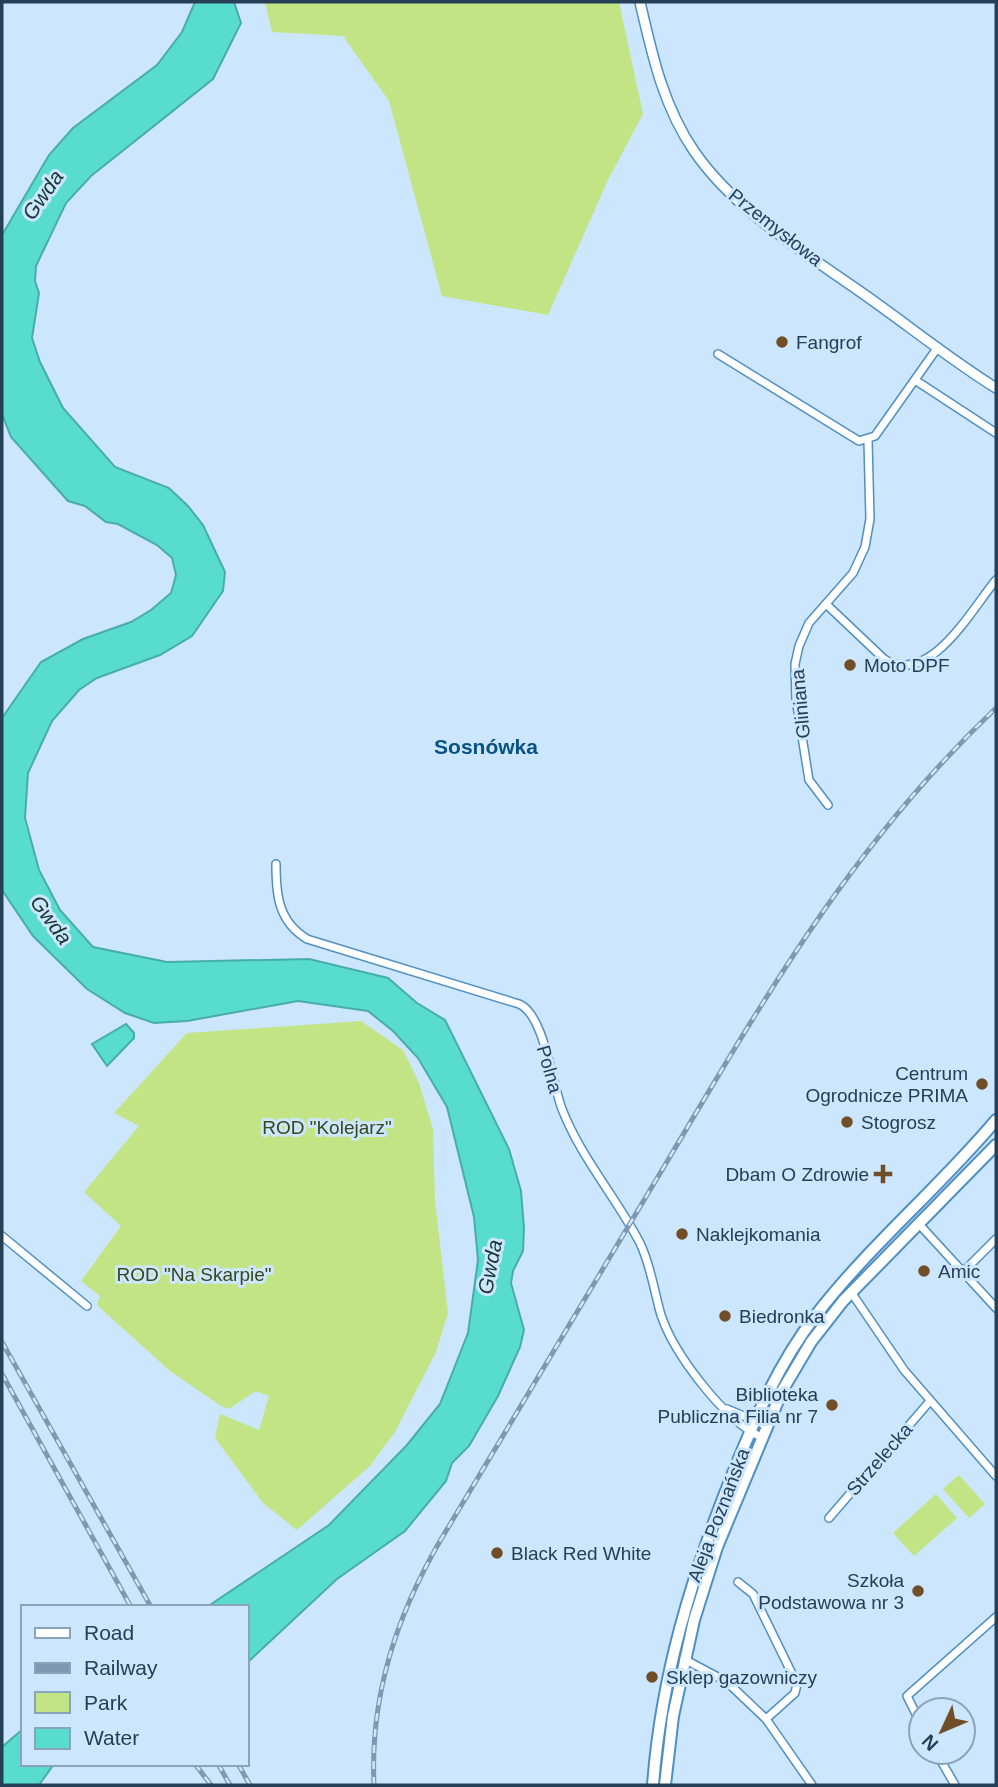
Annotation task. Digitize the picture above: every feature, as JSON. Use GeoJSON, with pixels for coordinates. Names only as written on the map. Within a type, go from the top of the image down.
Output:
{"type":"FeatureCollection","features":[{"type":"Feature","properties":{"kind":"main road","name":"Aleja Poznańska"},"geometry":{"type":"LineString","coordinates":[[653,1785],[661,1715],[673,1654],[700,1558],[754,1420],[785,1361],[822,1307],[996,1121]]}},
{"type":"Feature","properties":{"kind":"main road","name":"Aleja Poznańska"},"geometry":{"type":"LineString","coordinates":[[665,1785],[684,1659],[709,1571],[765,1425],[807,1349],[851,1292],[996,1145]]}},
{"type":"Feature","properties":{"kind":"main road"},"geometry":{"type":"LineString","coordinates":[[673,1654],[684,1659]]}},
{"type":"Feature","properties":{"kind":"street","name":"Przemysłowa"},"geometry":{"type":"LineString","coordinates":[[639,2],[653,61],[669,106],[703,163],[756,215],[996,388]]}},
{"type":"Feature","properties":{"kind":"street"},"geometry":{"type":"LineString","coordinates":[[718,354],[851,439],[868,441],[875,436],[938,347]]}},
{"type":"Feature","properties":{"kind":"street"},"geometry":{"type":"LineString","coordinates":[[915,380],[996,433]]}},
{"type":"Feature","properties":{"kind":"street","name":"Gliniana"},"geometry":{"type":"LineString","coordinates":[[828,805],[809,780],[794,679],[799,646],[809,623],[853,573],[865,547],[870,519],[868,441]]}},
{"type":"Feature","properties":{"kind":"street"},"geometry":{"type":"LineString","coordinates":[[826,604],[884,659],[909,667],[933,656],[996,580]]}},
{"type":"Feature","properties":{"kind":"street","name":"Polna"},"geometry":{"type":"LineString","coordinates":[[276,864],[279,907],[291,926],[307,939],[519,1004],[534,1014],[563,1111],[583,1152],[640,1244],[668,1331],[684,1359],[723,1407],[749,1432]]}},
{"type":"Feature","properties":{"kind":"street"},"geometry":{"type":"LineString","coordinates":[[918,1223],[996,1308]]}},
{"type":"Feature","properties":{"kind":"street"},"geometry":{"type":"LineString","coordinates":[[2,1236],[87,1306]]}},
{"type":"Feature","properties":{"kind":"street"},"geometry":{"type":"LineString","coordinates":[[964,1271],[996,1239]]}},
{"type":"Feature","properties":{"kind":"street"},"geometry":{"type":"LineString","coordinates":[[851,1292],[904,1370],[996,1476]]}},
{"type":"Feature","properties":{"kind":"street","name":"Strzelecka"},"geometry":{"type":"LineString","coordinates":[[829,1518],[930,1401]]}},
{"type":"Feature","properties":{"kind":"street","name":"Polna"},"geometry":{"type":"LineString","coordinates":[[723,1407],[765,1425]]}},
{"type":"Feature","properties":{"kind":"street"},"geometry":{"type":"LineString","coordinates":[[749,1432],[761,1437]]}},
{"type":"Feature","properties":{"kind":"street"},"geometry":{"type":"LineString","coordinates":[[738,1582],[752,1594],[797,1685],[795,1693],[766,1719]]}},
{"type":"Feature","properties":{"kind":"street"},"geometry":{"type":"LineString","coordinates":[[907,1698],[996,1617]]}},
{"type":"Feature","properties":{"kind":"street"},"geometry":{"type":"LineString","coordinates":[[684,1659],[727,1682],[766,1719],[812,1785]]}},
{"type":"Feature","properties":{"kind":"street"},"geometry":{"type":"LineString","coordinates":[[944,1766],[955,1785]]}},
{"type":"Feature","properties":{"kind":"green space"},"geometry":{"type":"Polygon","coordinates":[[[265,2],[619,2],[643,114],[609,178],[548,315],[442,296],[389,101],[343,36],[272,32],[265,2]]]}},
{"type":"Feature","properties":{"kind":"green space","name":"ROD \"Kolejarz\""},"geometry":{"type":"Polygon","coordinates":[[[361,1021],[403,1050],[419,1083],[433,1129],[435,1201],[448,1313],[436,1352],[395,1432],[370,1466],[297,1530],[263,1503],[215,1438],[220,1414],[259,1430],[269,1396],[256,1391],[229,1409],[221,1406],[170,1371],[97,1305],[100,1296],[81,1281],[121,1226],[84,1192],[139,1126],[114,1113],[187,1033],[361,1021]]]}},
{"type":"Feature","properties":{"kind":"green space"},"geometry":{"type":"Polygon","coordinates":[[[959,1475],[985,1504],[969,1518],[943,1489],[959,1475]]]}},
{"type":"Feature","properties":{"kind":"green space"},"geometry":{"type":"Polygon","coordinates":[[[936,1494],[957,1518],[914,1556],[893,1533],[936,1494]]]}},
{"type":"Feature","properties":{"kind":"water","name":"Gwda"},"geometry":{"type":"Polygon","coordinates":[[[195,2],[234,2],[241,23],[213,79],[91,176],[66,203],[36,266],[35,281],[39,293],[32,338],[40,362],[63,408],[115,467],[169,488],[203,525],[225,572],[223,591],[192,636],[160,655],[97,678],[79,690],[52,721],[28,773],[25,818],[39,870],[60,910],[93,947],[167,962],[309,959],[388,978],[417,1003],[445,1020],[509,1149],[521,1191],[524,1228],[523,1251],[513,1271],[511,1283],[524,1330],[520,1347],[498,1396],[469,1446],[452,1463],[446,1481],[405,1531],[337,1579],[248,1662],[248,1605],[210,1605],[329,1525],[407,1445],[440,1404],[468,1333],[478,1260],[474,1217],[447,1107],[418,1058],[393,1031],[368,1011],[298,1001],[187,1021],[154,1023],[125,1013],[87,989],[33,936],[2,890],[2,718],[41,662],[83,639],[131,622],[151,610],[171,593],[176,575],[172,558],[157,545],[118,524],[106,522],[85,506],[68,501],[11,437],[2,414],[2,235],[49,155],[73,128],[157,65],[182,32],[195,2]]]}},
{"type":"Feature","properties":{"kind":"water"},"geometry":{"type":"Polygon","coordinates":[[[126,1024],[134,1033],[134,1038],[107,1066],[92,1044],[126,1024]]]}},
{"type":"Feature","properties":{"kind":"water"},"geometry":{"type":"Polygon","coordinates":[[[21,1731],[21,1766],[53,1766],[39,1785],[2,1785],[2,1747],[21,1731]]]}},
{"type":"Feature","properties":{"kind":"railway"},"geometry":{"type":"LineString","coordinates":[[374,1785],[376,1720],[389,1658],[411,1599],[440,1541],[741,1038],[816,922],[898,812],[996,708]]}},
{"type":"Feature","properties":{"kind":"railway"},"geometry":{"type":"LineString","coordinates":[[2,1342],[150,1605]]}},
{"type":"Feature","properties":{"kind":"railway"},"geometry":{"type":"LineString","coordinates":[[2,1374],[130,1605]]}},
{"type":"Feature","properties":{"kind":"railway"},"geometry":{"type":"LineString","coordinates":[[197,1766],[211,1785]]}},
{"type":"Feature","properties":{"kind":"railway"},"geometry":{"type":"LineString","coordinates":[[219,1766],[230,1785]]}},
{"type":"Feature","properties":{"kind":"railway"},"geometry":{"type":"LineString","coordinates":[[239,1766],[250,1785]]}},
{"type":"Feature","properties":{"kind":"place","name":"Fangrof"},"geometry":{"type":"Point","coordinates":[782,342]}},
{"type":"Feature","properties":{"kind":"place","name":"Moto DPF"},"geometry":{"type":"Point","coordinates":[850,665]}},
{"type":"Feature","properties":{"kind":"place","name":"Centrum Ogrodnicze PRIMA"},"geometry":{"type":"Point","coordinates":[982,1084]}},
{"type":"Feature","properties":{"kind":"place","name":"Stogrosz"},"geometry":{"type":"Point","coordinates":[847,1122]}},
{"type":"Feature","properties":{"kind":"place","name":"Dbam O Zdrowie"},"geometry":{"type":"Point","coordinates":[883,1174]}},
{"type":"Feature","properties":{"kind":"place","name":"Naklejkomania"},"geometry":{"type":"Point","coordinates":[682,1234]}},
{"type":"Feature","properties":{"kind":"place","name":"Amic"},"geometry":{"type":"Point","coordinates":[924,1271]}},
{"type":"Feature","properties":{"kind":"place","name":"Biedronka"},"geometry":{"type":"Point","coordinates":[725,1316]}},
{"type":"Feature","properties":{"kind":"place","name":"Biblioteka Publiczna Filia nr 7"},"geometry":{"type":"Point","coordinates":[832,1405]}},
{"type":"Feature","properties":{"kind":"place","name":"Black Red White"},"geometry":{"type":"Point","coordinates":[497,1553]}},
{"type":"Feature","properties":{"kind":"place","name":"Szkoła Podstawowa nr 3"},"geometry":{"type":"Point","coordinates":[918,1591]}},
{"type":"Feature","properties":{"kind":"place","name":"Sklep gazowniczy"},"geometry":{"type":"Point","coordinates":[652,1677]}},
{"type":"Feature","properties":{"kind":"district","name":"Sosnówka"},"geometry":{"type":"Point","coordinates":[486,747]}},
{"type":"Feature","properties":{"kind":"park label","name":"ROD \"Na Skarpie\""},"geometry":{"type":"Point","coordinates":[194,1274]}}]}
